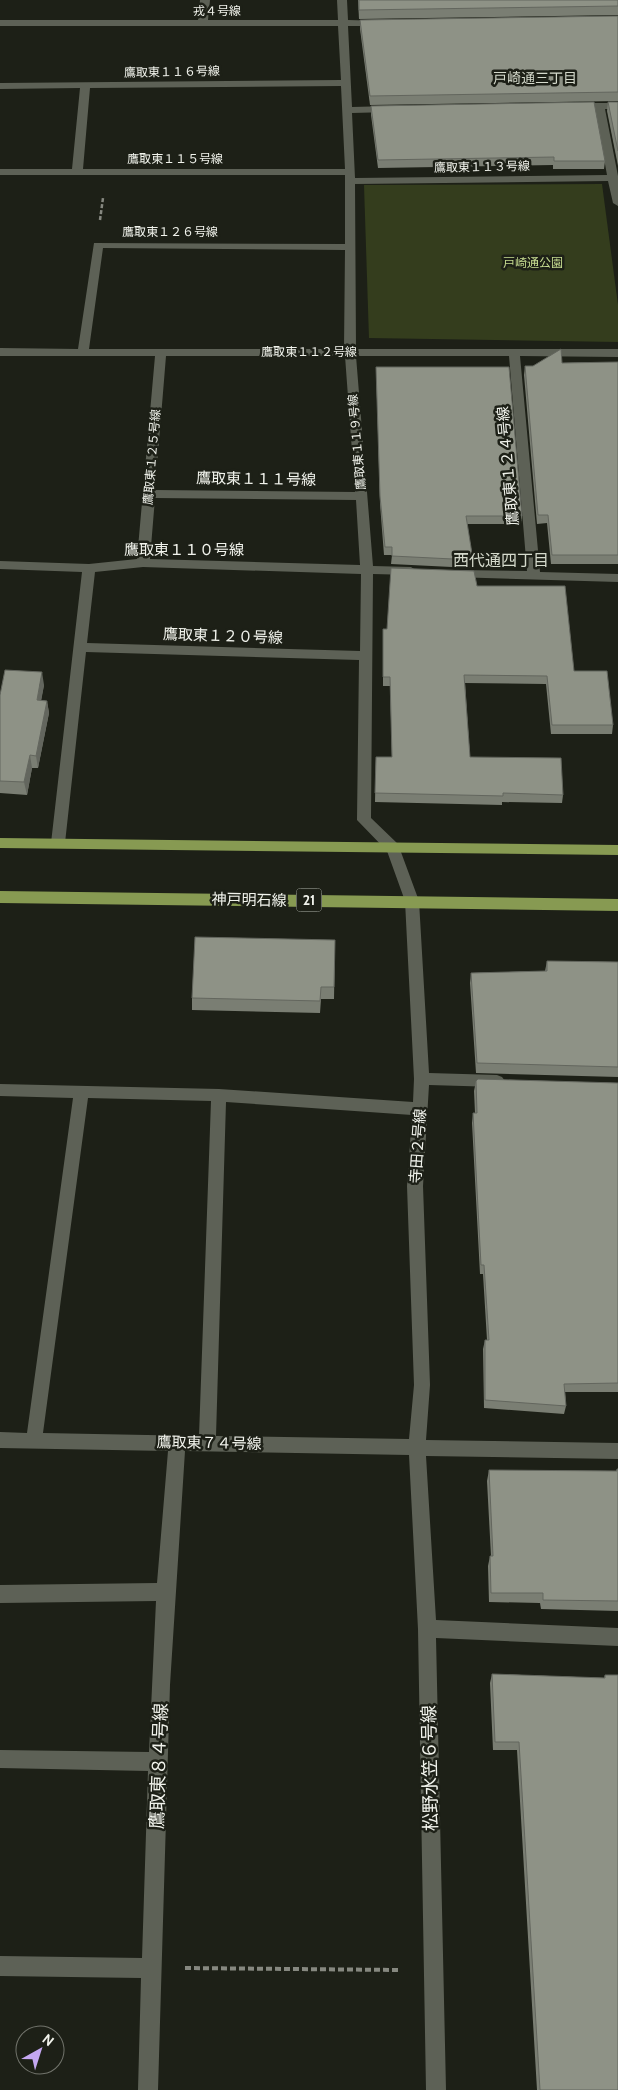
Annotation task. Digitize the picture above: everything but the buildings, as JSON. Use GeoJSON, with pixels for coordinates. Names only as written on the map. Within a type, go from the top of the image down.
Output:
{"type":"FeatureCollection","features":[{"type":"Feature","properties":{"kind":"main road"},"geometry":{"type":"LineString","coordinates":[[0,843],[618,850]]}},
{"type":"Feature","properties":{"kind":"main road","name":"神戸明石線"},"geometry":{"type":"LineString","coordinates":[[0,897],[618,905]]}},
{"type":"Feature","properties":{"kind":"street"},"geometry":{"type":"LineString","coordinates":[[203,24],[206,0]]}},
{"type":"Feature","properties":{"kind":"street","name":"鷹取東１１９号線"},"geometry":{"type":"LineString","coordinates":[[342,0],[350,177],[350,352],[367,569],[364,820],[393,848]]}},
{"type":"Feature","properties":{"kind":"street","name":"戎４号線"},"geometry":{"type":"LineString","coordinates":[[0,24],[392,23]]}},
{"type":"Feature","properties":{"kind":"street","name":"鷹取東１１６号線"},"geometry":{"type":"LineString","coordinates":[[0,86],[345,83]]}},
{"type":"Feature","properties":{"kind":"street"},"geometry":{"type":"LineString","coordinates":[[77,172],[85,86]]}},
{"type":"Feature","properties":{"kind":"street"},"geometry":{"type":"LineString","coordinates":[[599,106],[618,203]]}},
{"type":"Feature","properties":{"kind":"street"},"geometry":{"type":"LineString","coordinates":[[560,107],[618,106]]}},
{"type":"Feature","properties":{"kind":"street"},"geometry":{"type":"LineString","coordinates":[[347,110],[405,109]]}},
{"type":"Feature","properties":{"kind":"street","name":"鷹取東１１５号線"},"geometry":{"type":"LineString","coordinates":[[0,172],[350,177]]}},
{"type":"Feature","properties":{"kind":"street","name":"鷹取東１１３号線"},"geometry":{"type":"LineString","coordinates":[[350,177],[613,178]]}},
{"type":"Feature","properties":{"kind":"street"},"geometry":{"type":"LineString","coordinates":[[83,352],[98,245]]}},
{"type":"Feature","properties":{"kind":"street","name":"鷹取東１２６号線"},"geometry":{"type":"LineString","coordinates":[[98,245],[350,247]]}},
{"type":"Feature","properties":{"kind":"street","name":"鷹取東１１２号線"},"geometry":{"type":"LineString","coordinates":[[0,352],[618,353]]}},
{"type":"Feature","properties":{"kind":"street","name":"鷹取東１２５号線"},"geometry":{"type":"LineString","coordinates":[[143,563],[161,352]]}},
{"type":"Feature","properties":{"kind":"street","name":"鷹取東１２４号線"},"geometry":{"type":"LineString","coordinates":[[514,352],[534,577]]}},
{"type":"Feature","properties":{"kind":"street","name":"鷹取東１１１号線"},"geometry":{"type":"LineString","coordinates":[[149,494],[362,496]]}},
{"type":"Feature","properties":{"kind":"street","name":"鷹取東１１０号線"},"geometry":{"type":"LineString","coordinates":[[0,565],[89,568],[143,563],[426,572]]}},
{"type":"Feature","properties":{"kind":"street"},"geometry":{"type":"LineString","coordinates":[[58,843],[89,568]]}},
{"type":"Feature","properties":{"kind":"street"},"geometry":{"type":"LineString","coordinates":[[446,573],[618,578]]}},
{"type":"Feature","properties":{"kind":"street","name":"鷹取東１２０号線"},"geometry":{"type":"LineString","coordinates":[[80,647],[366,656]]}},
{"type":"Feature","properties":{"kind":"street","name":"寺田２号線"},"geometry":{"type":"LineString","coordinates":[[393,848],[412,901],[422,1078],[415,1186],[422,1384],[417,1447]]}},
{"type":"Feature","properties":{"kind":"street"},"geometry":{"type":"LineString","coordinates":[[422,1078],[512,1082]]}},
{"type":"Feature","properties":{"kind":"street"},"geometry":{"type":"LineString","coordinates":[[0,1090],[220,1095],[421,1109]]}},
{"type":"Feature","properties":{"kind":"street"},"geometry":{"type":"LineString","coordinates":[[34,1440],[81,1092]]}},
{"type":"Feature","properties":{"kind":"street"},"geometry":{"type":"LineString","coordinates":[[207,1442],[220,1095]]}},
{"type":"Feature","properties":{"kind":"street","name":"鷹取東７４号線"},"geometry":{"type":"LineString","coordinates":[[0,1440],[207,1442],[618,1451]]}},
{"type":"Feature","properties":{"kind":"street","name":"鷹取東８４号線"},"geometry":{"type":"LineString","coordinates":[[148,2090],[158,1762],[166,1592],[177,1442]]}},
{"type":"Feature","properties":{"kind":"street","name":"松野水笠６号線"},"geometry":{"type":"LineString","coordinates":[[417,1447],[427,1628],[436,2090]]}},
{"type":"Feature","properties":{"kind":"street"},"geometry":{"type":"LineString","coordinates":[[0,1594],[166,1592]]}},
{"type":"Feature","properties":{"kind":"street"},"geometry":{"type":"LineString","coordinates":[[427,1628],[618,1637]]}},
{"type":"Feature","properties":{"kind":"street"},"geometry":{"type":"LineString","coordinates":[[0,1759],[158,1762]]}},
{"type":"Feature","properties":{"kind":"street"},"geometry":{"type":"LineString","coordinates":[[0,1966],[152,1968]]}},
{"type":"Feature","properties":{"kind":"path"},"geometry":{"type":"LineString","coordinates":[[98,245],[105,172]]}},
{"type":"Feature","properties":{"kind":"path"},"geometry":{"type":"LineString","coordinates":[[152,1968],[434,1971]]}},
{"type":"Feature","properties":{"kind":"green space","name":"戸崎通公園"},"geometry":{"type":"Polygon","coordinates":[[[602,184],[618,305],[618,342],[369,338],[364,185],[602,184]]]}},
{"type":"Feature","properties":{"kind":"district","name":"戸崎通三丁目"},"geometry":{"type":"Point","coordinates":[535,78]}},
{"type":"Feature","properties":{"kind":"district","name":"西代通四丁目"},"geometry":{"type":"Point","coordinates":[501,560]}}]}
